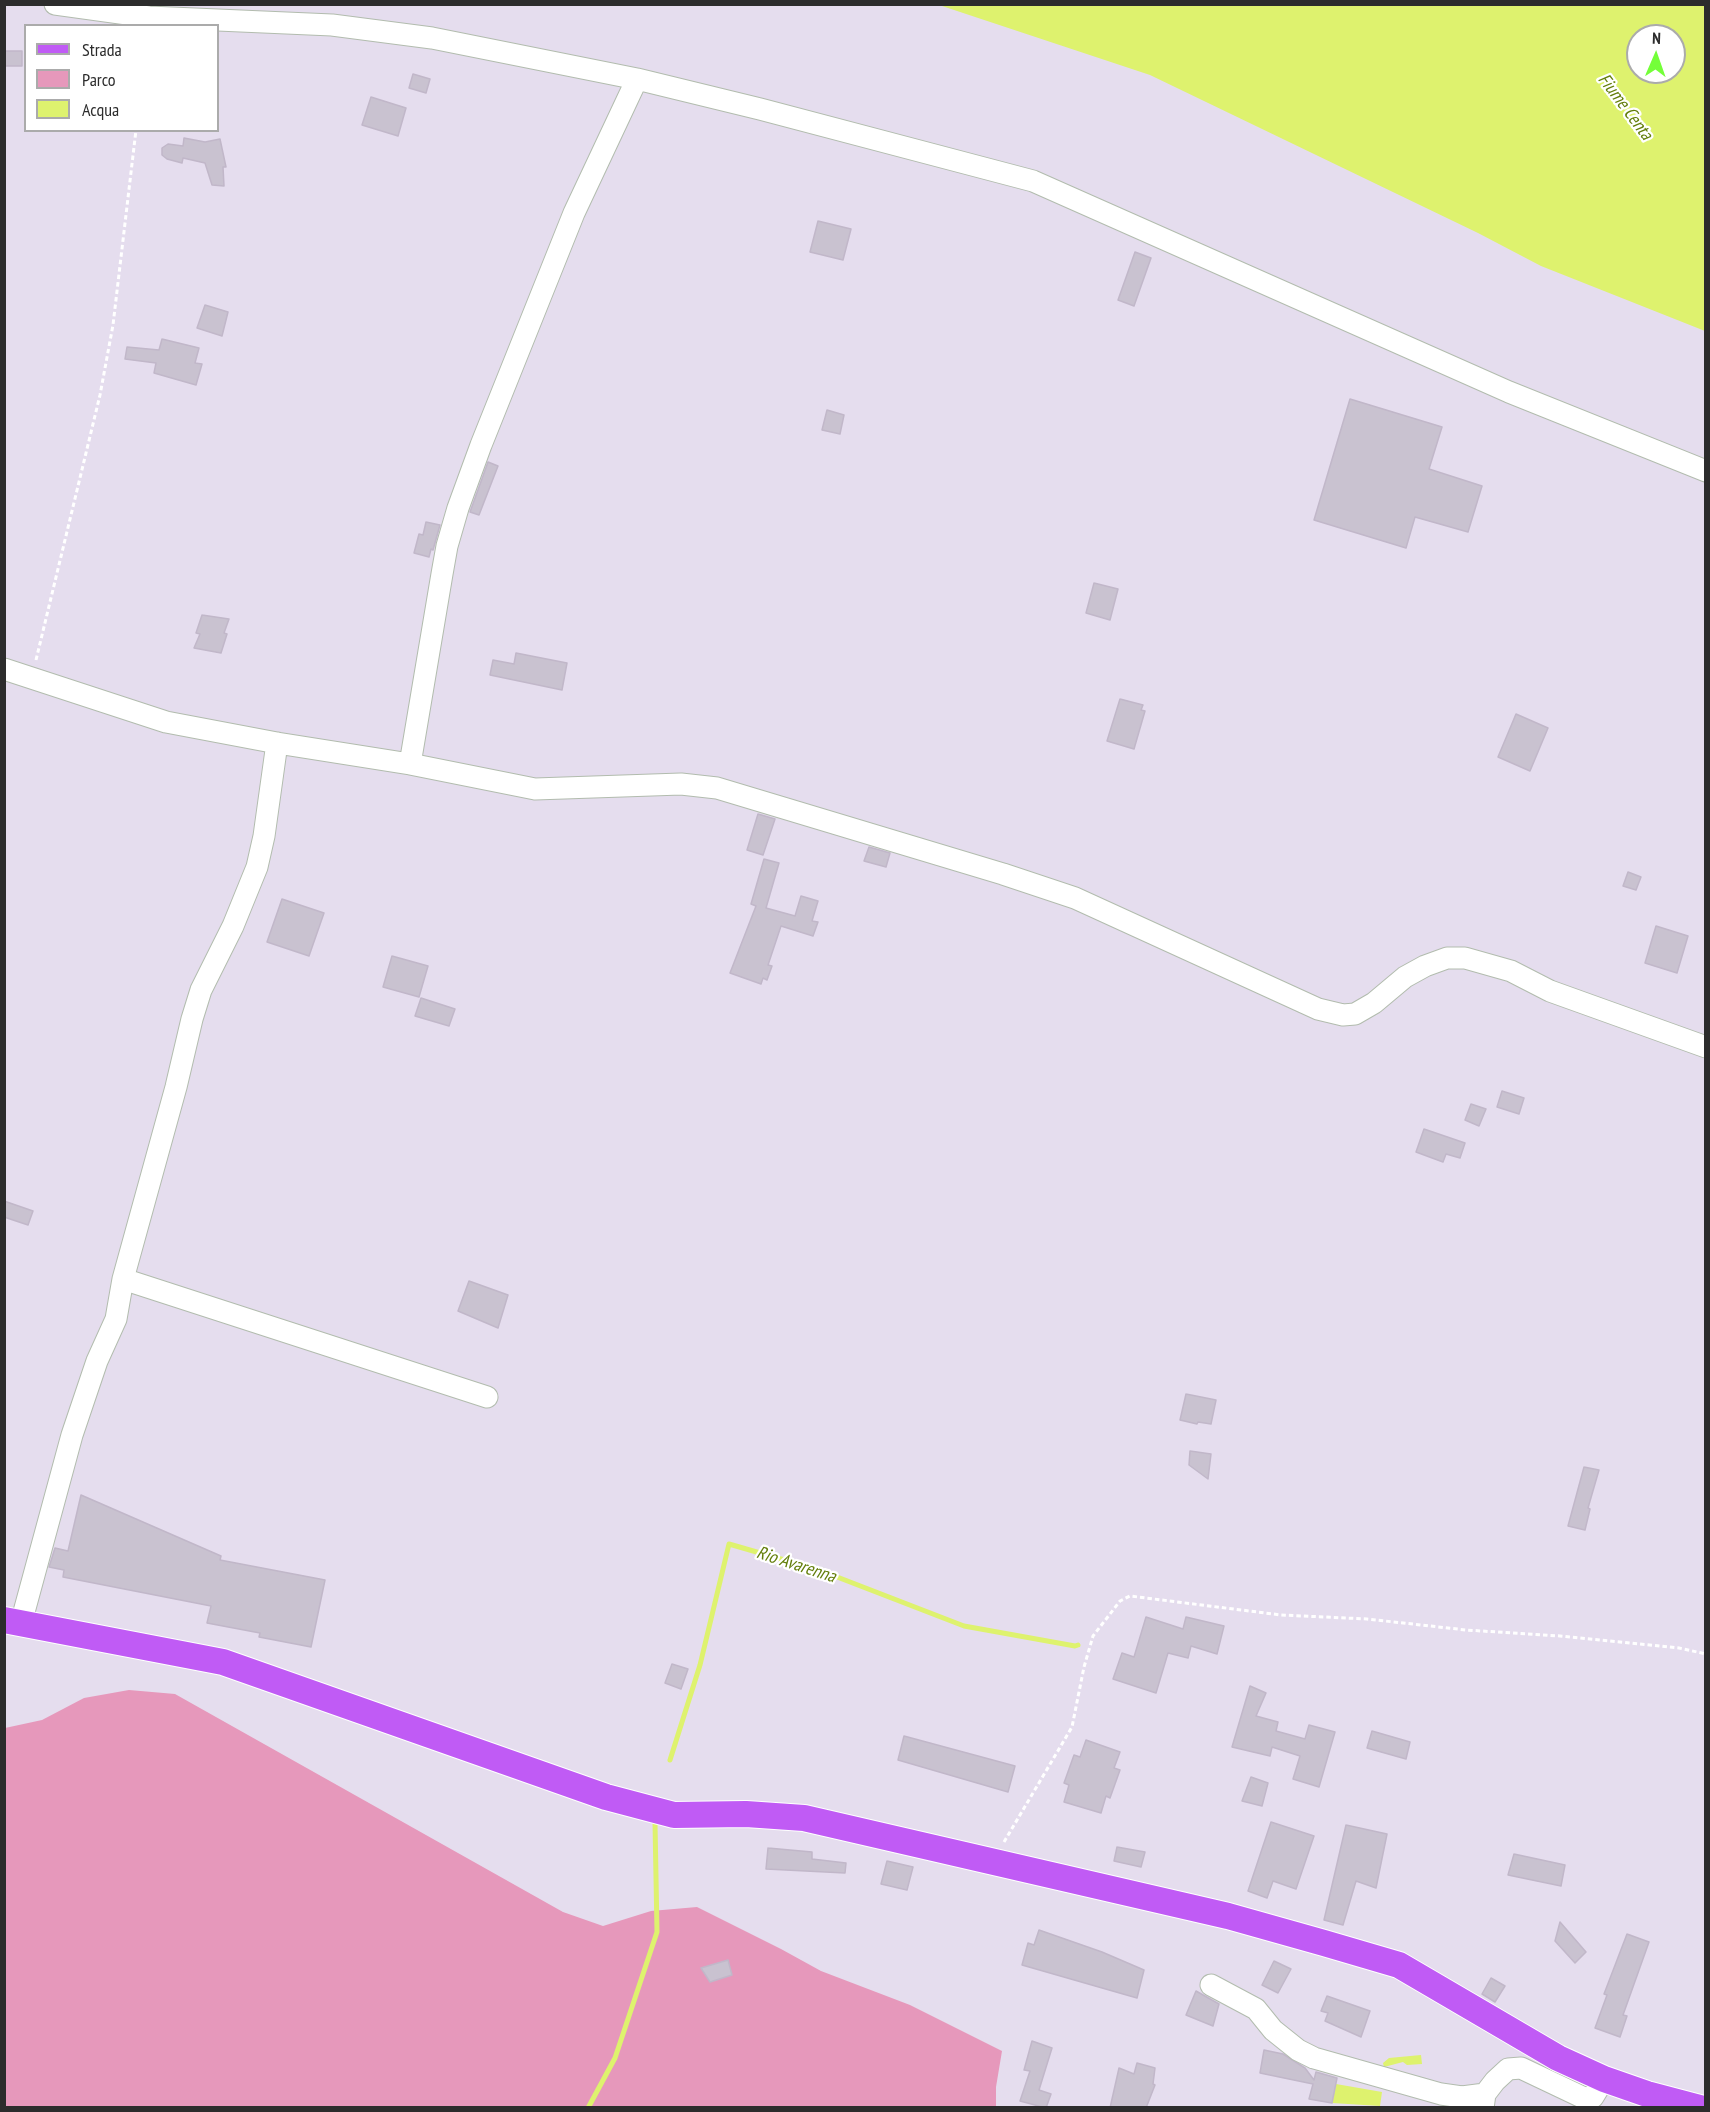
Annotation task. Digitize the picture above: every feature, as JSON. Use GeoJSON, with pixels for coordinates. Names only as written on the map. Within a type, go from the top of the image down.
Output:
{"type":"FeatureCollection","features":[{"type":"Feature","properties":{"kind":"main road"},"geometry":{"type":"LineString","coordinates":[[13,1621],[223,1662],[594,1793],[674,1815],[746,1814],[804,1818],[1228,1916],[1399,1965],[1558,2058],[1604,2079],[1647,2094],[1700,2108]]}},
{"type":"Feature","properties":{"kind":"street"},"geometry":{"type":"LineString","coordinates":[[55,4],[149,17],[332,25],[432,38],[636,79],[760,108],[1034,181],[1509,392],[1706,471]]}},
{"type":"Feature","properties":{"kind":"street"},"geometry":{"type":"LineString","coordinates":[[411,764],[447,546],[458,508],[574,213],[636,79]]}},
{"type":"Feature","properties":{"kind":"street"},"geometry":{"type":"LineString","coordinates":[[4,669],[166,722],[277,743],[411,764],[535,789],[681,784],[717,788],[1004,874],[1075,898],[1318,1009],[1343,1015],[1355,1014],[1374,1003],[1406,977],[1425,966],[1447,958],[1465,957],[1511,971],[1550,991],[1706,1047]]}},
{"type":"Feature","properties":{"kind":"street"},"geometry":{"type":"LineString","coordinates":[[13,1621],[97,1361],[116,1319],[123,1279],[201,990],[233,926],[257,867],[264,836],[277,743]]}},
{"type":"Feature","properties":{"kind":"street"},"geometry":{"type":"LineString","coordinates":[[123,1279],[487,1397]]}},
{"type":"Feature","properties":{"kind":"street"},"geometry":{"type":"LineString","coordinates":[[1211,1985],[1256,2009],[1273,2030],[1298,2050],[1314,2058],[1441,2094],[1484,2101],[1495,2081],[1508,2069],[1521,2068],[1590,2099],[1604,2079]]}},
{"type":"Feature","properties":{"kind":"path"},"geometry":{"type":"LineString","coordinates":[[32,680],[100,395],[113,326],[136,132]]}},
{"type":"Feature","properties":{"kind":"path"},"geometry":{"type":"LineString","coordinates":[[993,1861],[1072,1727],[1093,1636],[1120,1601],[1130,1596],[1281,1615],[1367,1619],[1466,1630],[1560,1636],[1679,1648],[1706,1654]]}},
{"type":"Feature","properties":{"kind":"green space"},"geometry":{"type":"Polygon","coordinates":[[[129,1690],[175,1694],[563,1912],[603,1926],[651,1911],[697,1907],[821,1971],[910,2005],[1002,2051],[996,2087],[996,2107],[5,2108],[5,1728],[42,1720],[84,1698],[129,1690]]]}},
{"type":"Feature","properties":{"kind":"water","name":"Fiume Centa"},"geometry":{"type":"Polygon","coordinates":[[[939,5],[1705,5],[1705,331],[1541,266],[1478,233],[1150,75],[939,5]]]}},
{"type":"Feature","properties":{"kind":"water"},"geometry":{"type":"Polygon","coordinates":[[[1421,2055],[1422,2064],[1407,2065],[1403,2062],[1384,2067],[1383,2063],[1389,2058],[1421,2055]]]}},
{"type":"Feature","properties":{"kind":"water"},"geometry":{"type":"Polygon","coordinates":[[[1336,2084],[1382,2092],[1380,2106],[1332,2103],[1336,2084]]]}},
{"type":"Feature","properties":{"kind":"building"},"geometry":{"type":"Polygon","coordinates":[[[4,51],[22,51],[22,66],[4,66],[4,51]]]}},
{"type":"Feature","properties":{"kind":"building"},"geometry":{"type":"Polygon","coordinates":[[[413,74],[430,79],[426,93],[409,88],[413,74]]]}},
{"type":"Feature","properties":{"kind":"building"},"geometry":{"type":"Polygon","coordinates":[[[371,97],[406,108],[398,136],[362,125],[371,97]]]}},
{"type":"Feature","properties":{"kind":"building"},"geometry":{"type":"Polygon","coordinates":[[[184,138],[205,142],[220,139],[226,167],[223,167],[224,186],[212,185],[205,163],[183,158],[182,163],[167,159],[162,155],[162,148],[168,144],[183,146],[184,138]]]}},
{"type":"Feature","properties":{"kind":"building"},"geometry":{"type":"Polygon","coordinates":[[[818,221],[851,229],[843,260],[810,252],[818,221]]]}},
{"type":"Feature","properties":{"kind":"building"},"geometry":{"type":"Polygon","coordinates":[[[1135,252],[1151,258],[1134,306],[1118,300],[1135,252]]]}},
{"type":"Feature","properties":{"kind":"building"},"geometry":{"type":"Polygon","coordinates":[[[205,305],[228,312],[222,336],[197,328],[205,305]]]}},
{"type":"Feature","properties":{"kind":"building"},"geometry":{"type":"Polygon","coordinates":[[[162,339],[199,348],[195,363],[202,364],[196,385],[154,373],[156,363],[125,359],[127,347],[159,350],[162,339]]]}},
{"type":"Feature","properties":{"kind":"building"},"geometry":{"type":"Polygon","coordinates":[[[1350,399],[1442,427],[1429,469],[1482,486],[1468,532],[1415,517],[1406,548],[1314,520],[1350,399]]]}},
{"type":"Feature","properties":{"kind":"building"},"geometry":{"type":"Polygon","coordinates":[[[827,410],[844,415],[840,434],[822,430],[827,410]]]}},
{"type":"Feature","properties":{"kind":"building"},"geometry":{"type":"Polygon","coordinates":[[[488,462],[498,466],[479,515],[470,512],[488,462]]]}},
{"type":"Feature","properties":{"kind":"building"},"geometry":{"type":"Polygon","coordinates":[[[426,522],[440,525],[429,557],[414,553],[419,534],[423,535],[426,522]]]}},
{"type":"Feature","properties":{"kind":"building"},"geometry":{"type":"Polygon","coordinates":[[[1094,583],[1118,589],[1110,620],[1086,613],[1094,583]]]}},
{"type":"Feature","properties":{"kind":"building"},"geometry":{"type":"Polygon","coordinates":[[[202,615],[229,619],[221,653],[194,648],[200,634],[196,633],[202,615]]]}},
{"type":"Feature","properties":{"kind":"building"},"geometry":{"type":"Polygon","coordinates":[[[516,653],[567,663],[562,690],[490,675],[493,660],[514,664],[516,653]]]}},
{"type":"Feature","properties":{"kind":"building"},"geometry":{"type":"Polygon","coordinates":[[[1120,699],[1143,705],[1141,710],[1145,711],[1134,749],[1107,741],[1120,699]]]}},
{"type":"Feature","properties":{"kind":"building"},"geometry":{"type":"Polygon","coordinates":[[[1516,714],[1548,728],[1530,771],[1498,757],[1516,714]]]}},
{"type":"Feature","properties":{"kind":"building"},"geometry":{"type":"Polygon","coordinates":[[[758,814],[775,819],[763,855],[747,850],[758,814]]]}},
{"type":"Feature","properties":{"kind":"building"},"geometry":{"type":"Polygon","coordinates":[[[869,847],[890,853],[886,867],[864,861],[869,847]]]}},
{"type":"Feature","properties":{"kind":"building"},"geometry":{"type":"Polygon","coordinates":[[[764,859],[779,863],[766,908],[795,916],[801,896],[818,901],[812,921],[818,922],[813,936],[781,926],[768,965],[772,966],[767,980],[763,978],[761,984],[730,973],[756,906],[751,904],[764,859]]]}},
{"type":"Feature","properties":{"kind":"building"},"geometry":{"type":"Polygon","coordinates":[[[1628,872],[1641,877],[1636,890],[1623,886],[1628,872]]]}},
{"type":"Feature","properties":{"kind":"building"},"geometry":{"type":"Polygon","coordinates":[[[282,899],[324,913],[309,956],[267,942],[282,899]]]}},
{"type":"Feature","properties":{"kind":"building"},"geometry":{"type":"Polygon","coordinates":[[[1656,926],[1688,936],[1677,973],[1645,963],[1656,926]]]}},
{"type":"Feature","properties":{"kind":"building"},"geometry":{"type":"Polygon","coordinates":[[[392,956],[428,966],[419,997],[383,987],[392,956]]]}},
{"type":"Feature","properties":{"kind":"building"},"geometry":{"type":"Polygon","coordinates":[[[421,998],[455,1009],[449,1026],[415,1016],[421,998]]]}},
{"type":"Feature","properties":{"kind":"building"},"geometry":{"type":"Polygon","coordinates":[[[1502,1091],[1524,1098],[1519,1114],[1497,1107],[1502,1091]]]}},
{"type":"Feature","properties":{"kind":"building"},"geometry":{"type":"Polygon","coordinates":[[[1471,1104],[1486,1109],[1479,1126],[1465,1120],[1471,1104]]]}},
{"type":"Feature","properties":{"kind":"building"},"geometry":{"type":"Polygon","coordinates":[[[1424,1129],[1465,1143],[1460,1158],[1446,1154],[1443,1162],[1416,1152],[1424,1129]]]}},
{"type":"Feature","properties":{"kind":"building"},"geometry":{"type":"Polygon","coordinates":[[[4,1201],[33,1211],[28,1225],[4,1217],[4,1201]]]}},
{"type":"Feature","properties":{"kind":"building"},"geometry":{"type":"Polygon","coordinates":[[[469,1281],[508,1295],[498,1328],[458,1311],[469,1281]]]}},
{"type":"Feature","properties":{"kind":"building"},"geometry":{"type":"Polygon","coordinates":[[[1186,1394],[1216,1400],[1211,1424],[1180,1420],[1186,1394]]]}},
{"type":"Feature","properties":{"kind":"building"},"geometry":{"type":"Polygon","coordinates":[[[1190,1451],[1211,1454],[1208,1479],[1189,1465],[1190,1451]]]}},
{"type":"Feature","properties":{"kind":"building"},"geometry":{"type":"Polygon","coordinates":[[[1584,1467],[1599,1470],[1588,1508],[1590,1509],[1585,1530],[1568,1526],[1584,1467]]]}},
{"type":"Feature","properties":{"kind":"building"},"geometry":{"type":"Polygon","coordinates":[[[81,1495],[221,1556],[220,1560],[325,1580],[311,1647],[259,1637],[260,1633],[207,1623],[211,1606],[63,1577],[64,1570],[49,1567],[55,1548],[68,1551],[81,1495]]]}},
{"type":"Feature","properties":{"kind":"building"},"geometry":{"type":"Polygon","coordinates":[[[1146,1617],[1183,1629],[1186,1617],[1224,1626],[1217,1654],[1191,1646],[1188,1658],[1168,1653],[1156,1693],[1113,1679],[1122,1653],[1134,1657],[1146,1617]]]}},
{"type":"Feature","properties":{"kind":"building"},"geometry":{"type":"Polygon","coordinates":[[[672,1664],[688,1669],[681,1689],[665,1683],[672,1664]]]}},
{"type":"Feature","properties":{"kind":"building"},"geometry":{"type":"Polygon","coordinates":[[[1250,1686],[1266,1693],[1256,1716],[1278,1722],[1276,1731],[1305,1739],[1309,1725],[1335,1732],[1319,1787],[1293,1779],[1300,1756],[1272,1747],[1270,1756],[1232,1747],[1250,1686]]]}},
{"type":"Feature","properties":{"kind":"building"},"geometry":{"type":"Polygon","coordinates":[[[1372,1731],[1410,1742],[1406,1759],[1367,1748],[1372,1731]]]}},
{"type":"Feature","properties":{"kind":"building"},"geometry":{"type":"Polygon","coordinates":[[[904,1736],[1015,1766],[1008,1792],[898,1760],[904,1736]]]}},
{"type":"Feature","properties":{"kind":"building"},"geometry":{"type":"Polygon","coordinates":[[[1086,1740],[1120,1752],[1114,1768],[1120,1770],[1110,1798],[1106,1796],[1101,1813],[1064,1802],[1069,1785],[1064,1783],[1074,1755],[1080,1757],[1086,1740]]]}},
{"type":"Feature","properties":{"kind":"building"},"geometry":{"type":"Polygon","coordinates":[[[1251,1777],[1268,1783],[1262,1806],[1242,1801],[1251,1777]]]}},
{"type":"Feature","properties":{"kind":"building"},"geometry":{"type":"Polygon","coordinates":[[[1271,1822],[1314,1836],[1296,1889],[1273,1881],[1267,1898],[1248,1891],[1271,1822]]]}},
{"type":"Feature","properties":{"kind":"building"},"geometry":{"type":"Polygon","coordinates":[[[1346,1825],[1387,1834],[1376,1888],[1356,1881],[1343,1925],[1324,1920],[1346,1825]]]}},
{"type":"Feature","properties":{"kind":"building"},"geometry":{"type":"Polygon","coordinates":[[[1117,1847],[1145,1852],[1141,1867],[1114,1861],[1117,1847]]]}},
{"type":"Feature","properties":{"kind":"building"},"geometry":{"type":"Polygon","coordinates":[[[768,1848],[812,1852],[812,1859],[846,1863],[845,1873],[766,1869],[768,1848]]]}},
{"type":"Feature","properties":{"kind":"building"},"geometry":{"type":"Polygon","coordinates":[[[1514,1854],[1565,1865],[1561,1886],[1508,1875],[1514,1854]]]}},
{"type":"Feature","properties":{"kind":"building"},"geometry":{"type":"Polygon","coordinates":[[[887,1861],[913,1867],[907,1890],[881,1884],[887,1861]]]}},
{"type":"Feature","properties":{"kind":"building"},"geometry":{"type":"Polygon","coordinates":[[[1560,1922],[1586,1952],[1575,1963],[1555,1941],[1560,1922]]]}},
{"type":"Feature","properties":{"kind":"building"},"geometry":{"type":"Polygon","coordinates":[[[1039,1930],[1102,1952],[1144,1970],[1137,1998],[1022,1965],[1028,1943],[1034,1945],[1039,1930]]]}},
{"type":"Feature","properties":{"kind":"building"},"geometry":{"type":"Polygon","coordinates":[[[1627,1934],[1649,1942],[1623,2015],[1627,2016],[1620,2037],[1595,2028],[1607,1995],[1604,1994],[1627,1934]]]}},
{"type":"Feature","properties":{"kind":"building"},"geometry":{"type":"Polygon","coordinates":[[[728,1960],[732,1975],[710,1982],[701,1968],[728,1960]]]}},
{"type":"Feature","properties":{"kind":"building"},"geometry":{"type":"Polygon","coordinates":[[[1274,1961],[1291,1969],[1278,1993],[1262,1985],[1274,1961]]]}},
{"type":"Feature","properties":{"kind":"building"},"geometry":{"type":"Polygon","coordinates":[[[1491,1978],[1505,1986],[1495,2002],[1482,1994],[1491,1978]]]}},
{"type":"Feature","properties":{"kind":"building"},"geometry":{"type":"Polygon","coordinates":[[[1196,1991],[1219,2004],[1213,2026],[1186,2015],[1196,1991]]]}},
{"type":"Feature","properties":{"kind":"building"},"geometry":{"type":"Polygon","coordinates":[[[1327,1996],[1370,2011],[1361,2037],[1325,2021],[1328,2013],[1321,2011],[1327,1996]]]}},
{"type":"Feature","properties":{"kind":"building"},"geometry":{"type":"Polygon","coordinates":[[[1032,2041],[1052,2048],[1039,2090],[1051,2094],[1046,2108],[1020,2101],[1030,2071],[1024,2070],[1032,2041]]]}},
{"type":"Feature","properties":{"kind":"building"},"geometry":{"type":"Polygon","coordinates":[[[1264,2050],[1283,2054],[1305,2068],[1314,2080],[1316,2072],[1337,2078],[1332,2103],[1309,2099],[1313,2084],[1260,2073],[1264,2050]]]}},
{"type":"Feature","properties":{"kind":"building"},"geometry":{"type":"Polygon","coordinates":[[[1137,2063],[1155,2068],[1153,2084],[1155,2085],[1146,2108],[1110,2108],[1119,2068],[1134,2074],[1137,2063]]]}},
{"type":"Feature","properties":{"kind":"waterway","name":"Rio Avarenna"},"geometry":{"type":"LineString","coordinates":[[670,1760],[700,1665],[729,1544],[819,1570],[964,1626],[1078,1645]]}},
{"type":"Feature","properties":{"kind":"waterway"},"geometry":{"type":"LineString","coordinates":[[588,2108],[615,2058],[657,1932],[655,1823]]}}]}
